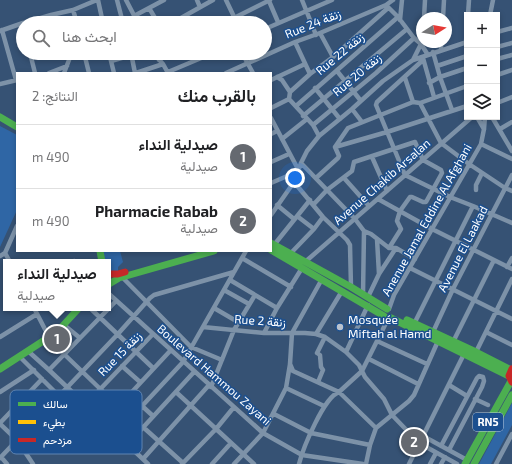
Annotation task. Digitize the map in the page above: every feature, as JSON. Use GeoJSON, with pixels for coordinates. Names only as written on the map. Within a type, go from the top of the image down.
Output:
{"type":"FeatureCollection","features":[{"type":"Feature","properties":{"kind":"main road"},"geometry":{"type":"LineString","coordinates":[[0,117],[16,126]]}},
{"type":"Feature","properties":{"kind":"main road"},"geometry":{"type":"LineString","coordinates":[[272,246],[290,254],[322,279],[342,291],[368,305],[434,332],[476,352],[511,376]]}},
{"type":"Feature","properties":{"kind":"main road"},"geometry":{"type":"LineString","coordinates":[[272,246],[303,265],[351,287],[389,314],[438,341],[511,376]]}},
{"type":"Feature","properties":{"kind":"main road"},"geometry":{"type":"LineString","coordinates":[[111,278],[118,274],[193,252]]}},
{"type":"Feature","properties":{"kind":"main road"},"geometry":{"type":"LineString","coordinates":[[111,279],[210,252]]}},
{"type":"Feature","properties":{"kind":"main road"},"geometry":{"type":"LineString","coordinates":[[0,369],[49,338],[64,325],[76,311]]}},
{"type":"Feature","properties":{"kind":"main road","name":"RN5"},"geometry":{"type":"LineString","coordinates":[[469,463],[511,376]]}},
{"type":"Feature","properties":{"kind":"main road","name":"RN5"},"geometry":{"type":"LineString","coordinates":[[469,463],[512,395]]}},
{"type":"Feature","properties":{"kind":"street"},"geometry":{"type":"LineString","coordinates":[[45,16],[73,10],[98,0],[101,16]]}},
{"type":"Feature","properties":{"kind":"street"},"geometry":{"type":"LineString","coordinates":[[117,0],[121,16]]}},
{"type":"Feature","properties":{"kind":"street"},"geometry":{"type":"LineString","coordinates":[[126,0],[134,16],[164,0]]}},
{"type":"Feature","properties":{"kind":"street"},"geometry":{"type":"LineString","coordinates":[[197,0],[200,7]]}},
{"type":"Feature","properties":{"kind":"street"},"geometry":{"type":"LineString","coordinates":[[184,16],[213,0]]}},
{"type":"Feature","properties":{"kind":"street"},"geometry":{"type":"LineString","coordinates":[[226,0],[234,16]]}},
{"type":"Feature","properties":{"kind":"street"},"geometry":{"type":"LineString","coordinates":[[237,16],[270,0],[278,22]]}},
{"type":"Feature","properties":{"kind":"street"},"geometry":{"type":"LineString","coordinates":[[302,0],[318,34],[333,57]]}},
{"type":"Feature","properties":{"kind":"street"},"geometry":{"type":"LineString","coordinates":[[272,25],[332,0]]}},
{"type":"Feature","properties":{"kind":"street"},"geometry":{"type":"LineString","coordinates":[[289,99],[290,92],[310,74],[333,57],[393,0]]}},
{"type":"Feature","properties":{"kind":"street"},"geometry":{"type":"LineString","coordinates":[[399,19],[402,0]]}},
{"type":"Feature","properties":{"kind":"street"},"geometry":{"type":"LineString","coordinates":[[424,12],[425,0]]}},
{"type":"Feature","properties":{"kind":"street"},"geometry":{"type":"LineString","coordinates":[[443,12],[444,0]]}},
{"type":"Feature","properties":{"kind":"street"},"geometry":{"type":"LineString","coordinates":[[468,12],[469,0]]}},
{"type":"Feature","properties":{"kind":"street"},"geometry":{"type":"LineString","coordinates":[[491,12],[493,0]]}},
{"type":"Feature","properties":{"kind":"street"},"geometry":{"type":"LineString","coordinates":[[387,7],[414,38]]}},
{"type":"Feature","properties":{"kind":"street","name":"Rue 24 زنقة"},"geometry":{"type":"LineString","coordinates":[[272,53],[295,42],[387,7]]}},
{"type":"Feature","properties":{"kind":"street"},"geometry":{"type":"LineString","coordinates":[[149,8],[154,16]]}},
{"type":"Feature","properties":{"kind":"street"},"geometry":{"type":"LineString","coordinates":[[73,10],[74,16]]}},
{"type":"Feature","properties":{"kind":"street","name":"Rue 22 زنقة"},"geometry":{"type":"LineString","coordinates":[[296,106],[315,88],[399,19]]}},
{"type":"Feature","properties":{"kind":"street"},"geometry":{"type":"LineString","coordinates":[[16,25],[1,30],[16,77]]}},
{"type":"Feature","properties":{"kind":"street"},"geometry":{"type":"LineString","coordinates":[[500,31],[512,28]]}},
{"type":"Feature","properties":{"kind":"street"},"geometry":{"type":"LineString","coordinates":[[282,139],[324,99],[407,29]]}},
{"type":"Feature","properties":{"kind":"street","name":"Rue 20 زنقة"},"geometry":{"type":"LineString","coordinates":[[313,125],[414,38]]}},
{"type":"Feature","properties":{"kind":"street"},"geometry":{"type":"LineString","coordinates":[[295,42],[310,74]]}},
{"type":"Feature","properties":{"kind":"street"},"geometry":{"type":"LineString","coordinates":[[500,46],[512,42]]}},
{"type":"Feature","properties":{"kind":"street"},"geometry":{"type":"LineString","coordinates":[[464,43],[433,52],[423,58],[405,78],[377,102],[376,105],[405,175],[450,197],[512,223]]}},
{"type":"Feature","properties":{"kind":"street"},"geometry":{"type":"LineString","coordinates":[[413,60],[419,48]]}},
{"type":"Feature","properties":{"kind":"street"},"geometry":{"type":"LineString","coordinates":[[424,48],[428,55]]}},
{"type":"Feature","properties":{"kind":"street"},"geometry":{"type":"LineString","coordinates":[[433,52],[452,110]]}},
{"type":"Feature","properties":{"kind":"street"},"geometry":{"type":"LineString","coordinates":[[500,58],[512,55]]}},
{"type":"Feature","properties":{"kind":"street"},"geometry":{"type":"LineString","coordinates":[[437,66],[464,57]]}},
{"type":"Feature","properties":{"kind":"street"},"geometry":{"type":"LineString","coordinates":[[272,213],[294,182],[307,151],[319,136],[383,81],[413,60],[423,58]]}},
{"type":"Feature","properties":{"kind":"street"},"geometry":{"type":"LineString","coordinates":[[423,58],[434,97]]}},
{"type":"Feature","properties":{"kind":"street"},"geometry":{"type":"LineString","coordinates":[[32,60],[35,72]]}},
{"type":"Feature","properties":{"kind":"street"},"geometry":{"type":"LineString","coordinates":[[64,72],[69,60]]}},
{"type":"Feature","properties":{"kind":"street"},"geometry":{"type":"LineString","coordinates":[[86,60],[89,72]]}},
{"type":"Feature","properties":{"kind":"street"},"geometry":{"type":"LineString","coordinates":[[114,60],[111,61],[114,72]]}},
{"type":"Feature","properties":{"kind":"street"},"geometry":{"type":"LineString","coordinates":[[134,60],[138,72]]}},
{"type":"Feature","properties":{"kind":"street"},"geometry":{"type":"LineString","coordinates":[[170,72],[197,60]]}},
{"type":"Feature","properties":{"kind":"street"},"geometry":{"type":"LineString","coordinates":[[246,60],[252,72]]}},
{"type":"Feature","properties":{"kind":"street","name":"Rue 24 زنقة"},"geometry":{"type":"LineString","coordinates":[[228,72],[257,60]]}},
{"type":"Feature","properties":{"kind":"street"},"geometry":{"type":"LineString","coordinates":[[140,72],[161,62],[167,72]]}},
{"type":"Feature","properties":{"kind":"street"},"geometry":{"type":"LineString","coordinates":[[272,80],[305,64]]}},
{"type":"Feature","properties":{"kind":"street"},"geometry":{"type":"LineString","coordinates":[[51,72],[67,66]]}},
{"type":"Feature","properties":{"kind":"street"},"geometry":{"type":"LineString","coordinates":[[429,83],[440,77],[464,69]]}},
{"type":"Feature","properties":{"kind":"street"},"geometry":{"type":"LineString","coordinates":[[500,74],[512,70]]}},
{"type":"Feature","properties":{"kind":"street"},"geometry":{"type":"LineString","coordinates":[[337,71],[361,101]]}},
{"type":"Feature","properties":{"kind":"street"},"geometry":{"type":"LineString","coordinates":[[277,77],[282,80],[290,92]]}},
{"type":"Feature","properties":{"kind":"street"},"geometry":{"type":"LineString","coordinates":[[405,78],[413,102]]}},
{"type":"Feature","properties":{"kind":"street"},"geometry":{"type":"LineString","coordinates":[[0,84],[16,80]]}},
{"type":"Feature","properties":{"kind":"street"},"geometry":{"type":"LineString","coordinates":[[335,148],[348,128],[413,102],[420,102],[464,87]]}},
{"type":"Feature","properties":{"kind":"street"},"geometry":{"type":"LineString","coordinates":[[315,88],[340,119]]}},
{"type":"Feature","properties":{"kind":"street"},"geometry":{"type":"LineString","coordinates":[[500,102],[512,97]]}},
{"type":"Feature","properties":{"kind":"street"},"geometry":{"type":"LineString","coordinates":[[289,99],[313,125],[319,136]]}},
{"type":"Feature","properties":{"kind":"street"},"geometry":{"type":"LineString","coordinates":[[272,108],[289,99]]}},
{"type":"Feature","properties":{"kind":"street"},"geometry":{"type":"LineString","coordinates":[[420,102],[441,143],[482,173],[505,188],[512,190]]}},
{"type":"Feature","properties":{"kind":"street"},"geometry":{"type":"LineString","coordinates":[[335,148],[464,107]]}},
{"type":"Feature","properties":{"kind":"street"},"geometry":{"type":"LineString","coordinates":[[352,109],[362,122]]}},
{"type":"Feature","properties":{"kind":"street"},"geometry":{"type":"LineString","coordinates":[[272,120],[299,171]]}},
{"type":"Feature","properties":{"kind":"street","name":"Avenue Chakib Arsalan"},"geometry":{"type":"LineString","coordinates":[[264,333],[303,265],[468,120]]}},
{"type":"Feature","properties":{"kind":"street"},"geometry":{"type":"LineString","coordinates":[[479,120],[484,130]]}},
{"type":"Feature","properties":{"kind":"street","name":"Anenue Jamal Eddine Al Afghani"},"geometry":{"type":"LineString","coordinates":[[324,406],[335,394],[362,371],[369,359],[389,314],[394,295],[481,144],[485,120]]}},
{"type":"Feature","properties":{"kind":"street"},"geometry":{"type":"LineString","coordinates":[[494,120],[512,151]]}},
{"type":"Feature","properties":{"kind":"street"},"geometry":{"type":"LineString","coordinates":[[500,129],[512,122]]}},
{"type":"Feature","properties":{"kind":"street"},"geometry":{"type":"LineString","coordinates":[[272,134],[277,132]]}},
{"type":"Feature","properties":{"kind":"street"},"geometry":{"type":"LineString","coordinates":[[313,205],[327,190],[352,171],[354,162],[415,142],[423,160],[442,171],[426,202],[412,197],[400,211],[397,221],[400,229],[389,248]]}},
{"type":"Feature","properties":{"kind":"street"},"geometry":{"type":"LineString","coordinates":[[481,144],[512,159]]}},
{"type":"Feature","properties":{"kind":"street"},"geometry":{"type":"LineString","coordinates":[[316,178],[338,158],[339,156],[335,148]]}},
{"type":"Feature","properties":{"kind":"street"},"geometry":{"type":"LineString","coordinates":[[272,162],[289,154]]}},
{"type":"Feature","properties":{"kind":"street"},"geometry":{"type":"LineString","coordinates":[[372,157],[387,191]]}},
{"type":"Feature","properties":{"kind":"street"},"geometry":{"type":"LineString","coordinates":[[301,163],[364,230],[389,248],[396,248],[415,259]]}},
{"type":"Feature","properties":{"kind":"street"},"geometry":{"type":"LineString","coordinates":[[272,183],[299,171]]}},
{"type":"Feature","properties":{"kind":"street"},"geometry":{"type":"LineString","coordinates":[[476,190],[476,185],[482,173]]}},
{"type":"Feature","properties":{"kind":"street","name":"Avenue El Laakad"},"geometry":{"type":"LineString","coordinates":[[434,332],[454,289],[512,175]]}},
{"type":"Feature","properties":{"kind":"street"},"geometry":{"type":"LineString","coordinates":[[344,178],[369,206]]}},
{"type":"Feature","properties":{"kind":"street"},"geometry":{"type":"LineString","coordinates":[[294,182],[323,217],[347,240],[350,245],[351,287]]}},
{"type":"Feature","properties":{"kind":"street"},"geometry":{"type":"LineString","coordinates":[[378,199],[432,229],[510,268],[512,258]]}},
{"type":"Feature","properties":{"kind":"street"},"geometry":{"type":"LineString","coordinates":[[272,246],[310,200]]}},
{"type":"Feature","properties":{"kind":"street"},"geometry":{"type":"LineString","coordinates":[[277,205],[314,229]]}},
{"type":"Feature","properties":{"kind":"street"},"geometry":{"type":"LineString","coordinates":[[414,324],[473,206]]}},
{"type":"Feature","properties":{"kind":"street"},"geometry":{"type":"LineString","coordinates":[[290,254],[314,229],[323,217]]}},
{"type":"Feature","properties":{"kind":"street"},"geometry":{"type":"LineString","coordinates":[[8,259],[6,254],[16,229]]}},
{"type":"Feature","properties":{"kind":"street"},"geometry":{"type":"LineString","coordinates":[[364,230],[365,296]]}},
{"type":"Feature","properties":{"kind":"street"},"geometry":{"type":"LineString","coordinates":[[377,238],[379,274]]}},
{"type":"Feature","properties":{"kind":"street"},"geometry":{"type":"LineString","coordinates":[[365,296],[396,248]]}},
{"type":"Feature","properties":{"kind":"street"},"geometry":{"type":"LineString","coordinates":[[153,416],[142,406],[183,362],[245,252]]}},
{"type":"Feature","properties":{"kind":"street"},"geometry":{"type":"LineString","coordinates":[[0,256],[6,254]]}},
{"type":"Feature","properties":{"kind":"street"},"geometry":{"type":"LineString","coordinates":[[242,258],[291,287]]}},
{"type":"Feature","properties":{"kind":"street"},"geometry":{"type":"LineString","coordinates":[[453,342],[494,260]]}},
{"type":"Feature","properties":{"kind":"street"},"geometry":{"type":"LineString","coordinates":[[410,268],[512,319]]}},
{"type":"Feature","properties":{"kind":"street"},"geometry":{"type":"LineString","coordinates":[[64,390],[117,335],[146,301],[154,295],[234,272]]}},
{"type":"Feature","properties":{"kind":"street"},"geometry":{"type":"LineString","coordinates":[[122,277],[191,347],[222,360]]}},
{"type":"Feature","properties":{"kind":"street"},"geometry":{"type":"LineString","coordinates":[[234,464],[263,433],[274,414],[286,388],[290,364],[292,333],[322,279]]}},
{"type":"Feature","properties":{"kind":"street"},"geometry":{"type":"LineString","coordinates":[[476,352],[512,279]]}},
{"type":"Feature","properties":{"kind":"street"},"geometry":{"type":"LineString","coordinates":[[230,280],[277,308]]}},
{"type":"Feature","properties":{"kind":"street"},"geometry":{"type":"LineString","coordinates":[[224,290],[249,304]]}},
{"type":"Feature","properties":{"kind":"street"},"geometry":{"type":"LineString","coordinates":[[316,334],[342,291]]}},
{"type":"Feature","properties":{"kind":"street"},"geometry":{"type":"LineString","coordinates":[[143,459],[190,406],[210,386],[234,330],[255,295]]}},
{"type":"Feature","properties":{"kind":"street","name":"Boulevard Hammou Zayani"},"geometry":{"type":"LineString","coordinates":[[111,296],[263,433],[302,455],[363,464]]}},
{"type":"Feature","properties":{"kind":"street"},"geometry":{"type":"LineString","coordinates":[[111,307],[116,302]]}},
{"type":"Feature","properties":{"kind":"street"},"geometry":{"type":"LineString","coordinates":[[346,352],[368,305]]}},
{"type":"Feature","properties":{"kind":"street"},"geometry":{"type":"LineString","coordinates":[[214,308],[238,322]]}},
{"type":"Feature","properties":{"kind":"street"},"geometry":{"type":"LineString","coordinates":[[36,311],[49,338],[64,355],[100,389]]}},
{"type":"Feature","properties":{"kind":"street"},"geometry":{"type":"LineString","coordinates":[[93,311],[153,368]]}},
{"type":"Feature","properties":{"kind":"street"},"geometry":{"type":"LineString","coordinates":[[49,370],[106,311]]}},
{"type":"Feature","properties":{"kind":"street"},"geometry":{"type":"LineString","coordinates":[[0,337],[37,314]]}},
{"type":"Feature","properties":{"kind":"street"},"geometry":{"type":"LineString","coordinates":[[64,325],[80,338]]}},
{"type":"Feature","properties":{"kind":"street","name":"Rue 2 زنقة"},"geometry":{"type":"LineString","coordinates":[[203,327],[264,333],[305,333],[325,337],[346,352],[359,365],[365,377],[384,399],[392,415],[419,444],[457,464]]}},
{"type":"Feature","properties":{"kind":"street"},"geometry":{"type":"LineString","coordinates":[[486,332],[512,345]]}},
{"type":"Feature","properties":{"kind":"street","name":"Rue 15 زنقة"},"geometry":{"type":"LineString","coordinates":[[100,389],[153,334]]}},
{"type":"Feature","properties":{"kind":"street"},"geometry":{"type":"LineString","coordinates":[[318,382],[323,370],[321,368],[320,356],[317,353],[325,337]]}},
{"type":"Feature","properties":{"kind":"street"},"geometry":{"type":"LineString","coordinates":[[377,341],[427,364]]}},
{"type":"Feature","properties":{"kind":"street"},"geometry":{"type":"LineString","coordinates":[[366,464],[370,445],[376,428],[409,401],[414,395],[438,341]]}},
{"type":"Feature","properties":{"kind":"street"},"geometry":{"type":"LineString","coordinates":[[133,390],[170,350]]}},
{"type":"Feature","properties":{"kind":"street"},"geometry":{"type":"LineString","coordinates":[[28,351],[71,390]]}},
{"type":"Feature","properties":{"kind":"street"},"geometry":{"type":"LineString","coordinates":[[409,464],[464,354]]}},
{"type":"Feature","properties":{"kind":"street"},"geometry":{"type":"LineString","coordinates":[[19,356],[53,390]]}},
{"type":"Feature","properties":{"kind":"street"},"geometry":{"type":"LineString","coordinates":[[369,359],[418,384]]}},
{"type":"Feature","properties":{"kind":"street"},"geometry":{"type":"LineString","coordinates":[[290,364],[293,371],[339,392],[376,428]]}},
{"type":"Feature","properties":{"kind":"street"},"geometry":{"type":"LineString","coordinates":[[122,366],[140,382]]}},
{"type":"Feature","properties":{"kind":"street"},"geometry":{"type":"LineString","coordinates":[[0,392],[34,370]]}},
{"type":"Feature","properties":{"kind":"street"},"geometry":{"type":"LineString","coordinates":[[194,372],[143,427],[182,463],[216,429],[234,407]]}},
{"type":"Feature","properties":{"kind":"street"},"geometry":{"type":"LineString","coordinates":[[440,446],[477,378],[481,376],[484,381],[449,450]]}},
{"type":"Feature","properties":{"kind":"street"},"geometry":{"type":"LineString","coordinates":[[32,390],[42,379]]}},
{"type":"Feature","properties":{"kind":"street"},"geometry":{"type":"LineString","coordinates":[[449,385],[467,396]]}},
{"type":"Feature","properties":{"kind":"street"},"geometry":{"type":"LineString","coordinates":[[286,388],[324,406],[302,455],[300,464]]}},
{"type":"Feature","properties":{"kind":"street"},"geometry":{"type":"LineString","coordinates":[[176,392],[254,464]]}},
{"type":"Feature","properties":{"kind":"street"},"geometry":{"type":"LineString","coordinates":[[475,399],[488,405]]}},
{"type":"Feature","properties":{"kind":"street"},"geometry":{"type":"LineString","coordinates":[[10,413],[0,423],[10,433]]}},
{"type":"Feature","properties":{"kind":"street"},"geometry":{"type":"LineString","coordinates":[[274,414],[312,433],[370,445]]}},
{"type":"Feature","properties":{"kind":"street"},"geometry":{"type":"LineString","coordinates":[[496,464],[512,434]]}},
{"type":"Feature","properties":{"kind":"street"},"geometry":{"type":"LineString","coordinates":[[423,436],[469,463]]}},
{"type":"Feature","properties":{"kind":"street"},"geometry":{"type":"LineString","coordinates":[[212,464],[231,443]]}},
{"type":"Feature","properties":{"kind":"street"},"geometry":{"type":"LineString","coordinates":[[7,464],[0,458],[10,447]]}},
{"type":"Feature","properties":{"kind":"street"},"geometry":{"type":"LineString","coordinates":[[430,464],[436,453]]}},
{"type":"Feature","properties":{"kind":"street"},"geometry":{"type":"LineString","coordinates":[[26,454],[33,464]]}},
{"type":"Feature","properties":{"kind":"street"},"geometry":{"type":"LineString","coordinates":[[137,454],[148,464]]}},
{"type":"Feature","properties":{"kind":"street"},"geometry":{"type":"LineString","coordinates":[[441,464],[445,457]]}},
{"type":"Feature","properties":{"kind":"shaded area"},"geometry":{"type":"Polygon","coordinates":[[[0,126],[16,134],[16,212],[0,247],[0,126]]]}},
{"type":"Feature","properties":{"kind":"shaded area"},"geometry":{"type":"Polygon","coordinates":[[[104,252],[120,252],[123,262],[118,267],[118,271],[111,271],[111,259],[104,259],[104,252]]]}},
{"type":"Feature","properties":{"kind":"shaded area"},"geometry":{"type":"Polygon","coordinates":[[[512,403],[512,425],[491,464],[479,464],[512,403]]]}},
{"type":"Feature","properties":{"kind":"traffic: fast"},"geometry":{"type":"LineString","coordinates":[[0,117],[16,126]]}},
{"type":"Feature","properties":{"kind":"traffic: fast"},"geometry":{"type":"LineString","coordinates":[[272,244],[351,287],[387,309]]}},
{"type":"Feature","properties":{"kind":"traffic: fast"},"geometry":{"type":"LineString","coordinates":[[272,251],[384,316]]}},
{"type":"Feature","properties":{"kind":"traffic: fast"},"geometry":{"type":"LineString","coordinates":[[100,252],[101,259]]}},
{"type":"Feature","properties":{"kind":"traffic: fast"},"geometry":{"type":"LineString","coordinates":[[111,283],[119,278],[210,252]]}},
{"type":"Feature","properties":{"kind":"traffic: fast"},"geometry":{"type":"LineString","coordinates":[[0,369],[57,332],[76,311]]}},
{"type":"Feature","properties":{"kind":"traffic: fast"},"geometry":{"type":"LineString","coordinates":[[391,318],[509,376]]}},
{"type":"Feature","properties":{"kind":"traffic: fast"},"geometry":{"type":"LineString","coordinates":[[407,320],[511,370]]}},
{"type":"Feature","properties":{"kind":"traffic: fast"},"geometry":{"type":"LineString","coordinates":[[465,464],[511,381]]}},
{"type":"Feature","properties":{"kind":"traffic: fast"},"geometry":{"type":"LineString","coordinates":[[474,464],[512,395]]}},
{"type":"Feature","properties":{"kind":"traffic: jam"},"geometry":{"type":"LineString","coordinates":[[111,274],[125,272]]}},
{"type":"Feature","properties":{"kind":"traffic: jam"},"geometry":{"type":"LineString","coordinates":[[512,369],[509,376],[512,382]]}},
{"type":"Feature","properties":{"kind":"place","name":"Mosquée Miftah al Hamd"},"geometry":{"type":"Point","coordinates":[340,327]}},
{"type":"Feature","properties":{"kind":"place","name":"صيدلية النداء"},"geometry":{"type":"Point","coordinates":[57,339]}},
{"type":"Feature","properties":{"kind":"place","name":"Pharmacie Rabab"},"geometry":{"type":"Point","coordinates":[414,442]}}]}
